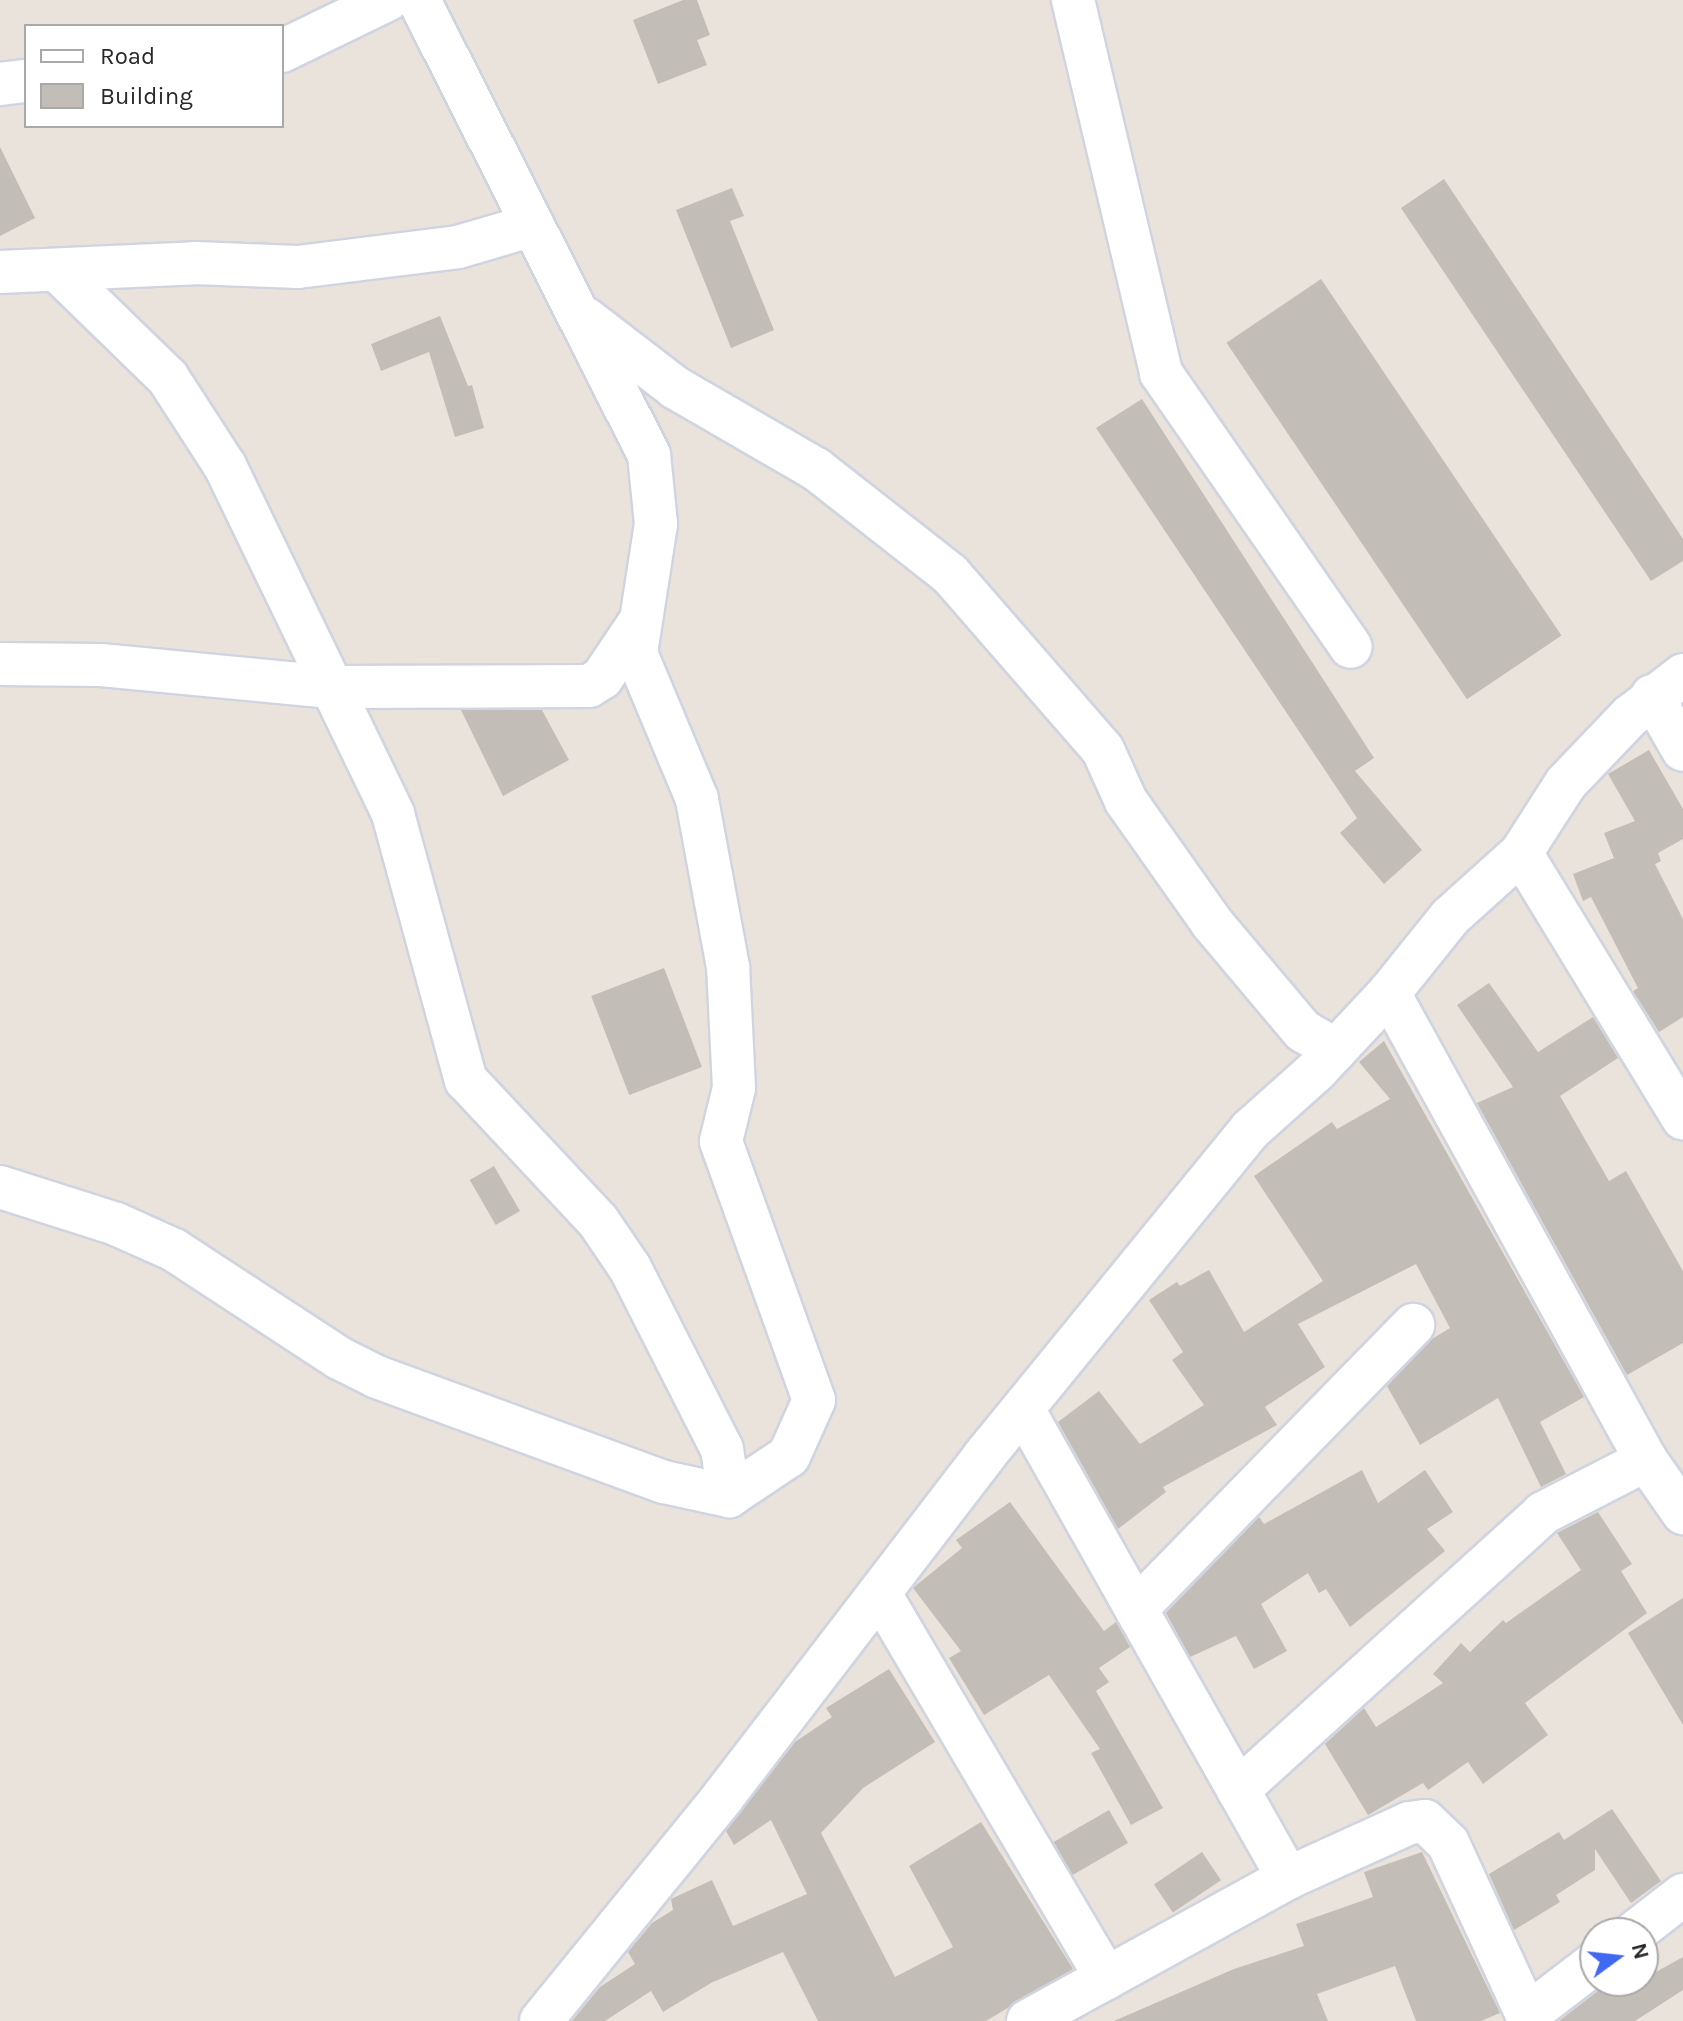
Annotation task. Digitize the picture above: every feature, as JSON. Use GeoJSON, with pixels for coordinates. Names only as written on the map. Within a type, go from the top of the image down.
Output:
{"type":"FeatureCollection","features":[{"type":"Feature","properties":{"kind":"street"},"geometry":{"type":"LineString","coordinates":[[284,50],[387,0]]}},
{"type":"Feature","properties":{"kind":"street"},"geometry":{"type":"LineString","coordinates":[[0,1187],[116,1224],[174,1250],[377,1377],[664,1482],[729,1496],[789,1456],[814,1400],[721,1141],[734,1088],[728,967],[697,799],[650,695],[636,653],[637,626],[656,524],[656,485],[649,455],[419,0]]}},
{"type":"Feature","properties":{"kind":"street"},"geometry":{"type":"LineString","coordinates":[[1073,0],[1161,373],[1351,647]]}},
{"type":"Feature","properties":{"kind":"street"},"geometry":{"type":"LineString","coordinates":[[0,84],[24,81]]}},
{"type":"Feature","properties":{"kind":"street"},"geometry":{"type":"LineString","coordinates":[[0,272],[195,263],[298,267],[458,247],[533,225]]}},
{"type":"Feature","properties":{"kind":"street"},"geometry":{"type":"LineString","coordinates":[[58,271],[176,390],[225,466],[329,687],[393,814],[466,1080],[598,1221],[630,1268],[722,1449],[729,1496]]}},
{"type":"Feature","properties":{"kind":"street"},"geometry":{"type":"LineString","coordinates":[[576,311],[676,388],[816,469],[950,574],[1103,750],[1126,801],[1212,923],[1303,1031],[1336,1050]]}},
{"type":"Feature","properties":{"kind":"street"},"geometry":{"type":"LineString","coordinates":[[0,664],[101,665],[329,687],[589,686],[602,678],[637,626]]}},
{"type":"Feature","properties":{"kind":"street"},"geometry":{"type":"LineString","coordinates":[[1668,685],[1683,750]]}},
{"type":"Feature","properties":{"kind":"street"},"geometry":{"type":"LineString","coordinates":[[541,2021],[1023,1409],[1250,1130],[1336,1050],[1389,993],[1450,917],[1521,853],[1566,783],[1668,685]]}},
{"type":"Feature","properties":{"kind":"street"},"geometry":{"type":"LineString","coordinates":[[1521,853],[1683,1118]]}},
{"type":"Feature","properties":{"kind":"street"},"geometry":{"type":"LineString","coordinates":[[1238,1790],[1543,1513],[1670,1485],[1389,993]]}},
{"type":"Feature","properties":{"kind":"street"},"geometry":{"type":"LineString","coordinates":[[1136,1609],[1413,1325]]}},
{"type":"Feature","properties":{"kind":"street"},"geometry":{"type":"LineString","coordinates":[[1023,1409],[1288,1878]]}},
{"type":"Feature","properties":{"kind":"street"},"geometry":{"type":"LineString","coordinates":[[880,1594],[1106,1978]]}},
{"type":"Feature","properties":{"kind":"street"},"geometry":{"type":"LineString","coordinates":[[1028,2021],[1288,1878],[1409,1823],[1425,1821],[1448,1843],[1520,2018],[1579,1975]]}},
{"type":"Feature","properties":{"kind":"street"},"geometry":{"type":"LineString","coordinates":[[1655,1917],[1683,1895]]}},
{"type":"Feature","properties":{"kind":"building"},"geometry":{"type":"Polygon","coordinates":[[[683,0],[697,0],[710,35],[697,40],[707,65],[658,84],[633,20],[683,0]]]}},
{"type":"Feature","properties":{"kind":"building"},"geometry":{"type":"Polygon","coordinates":[[[0,147],[35,218],[0,236],[0,147]]]}},
{"type":"Feature","properties":{"kind":"building"},"geometry":{"type":"Polygon","coordinates":[[[1444,179],[1683,539],[1683,561],[1651,581],[1401,208],[1444,179]]]}},
{"type":"Feature","properties":{"kind":"building"},"geometry":{"type":"Polygon","coordinates":[[[732,188],[744,216],[730,221],[774,330],[731,348],[676,210],[732,188]]]}},
{"type":"Feature","properties":{"kind":"building"},"geometry":{"type":"Polygon","coordinates":[[[1321,279],[1561,635],[1467,699],[1226,343],[1321,279]]]}},
{"type":"Feature","properties":{"kind":"building"},"geometry":{"type":"Polygon","coordinates":[[[440,316],[468,386],[472,385],[484,428],[455,437],[429,352],[381,371],[371,344],[440,316]]]}},
{"type":"Feature","properties":{"kind":"building"},"geometry":{"type":"Polygon","coordinates":[[[1142,399],[1374,758],[1355,771],[1422,850],[1384,884],[1340,833],[1357,818],[1096,428],[1142,399]]]}},
{"type":"Feature","properties":{"kind":"building"},"geometry":{"type":"Polygon","coordinates":[[[461,710],[542,710],[569,760],[503,796],[461,710]]]}},
{"type":"Feature","properties":{"kind":"building"},"geometry":{"type":"Polygon","coordinates":[[[1649,750],[1683,809],[1683,839],[1658,853],[1661,861],[1655,864],[1683,919],[1683,1017],[1659,1032],[1633,991],[1638,988],[1591,897],[1583,901],[1573,874],[1614,858],[1604,833],[1635,821],[1608,774],[1649,750]]]}},
{"type":"Feature","properties":{"kind":"building"},"geometry":{"type":"Polygon","coordinates":[[[664,968],[702,1067],[629,1095],[591,996],[664,968]]]}},
{"type":"Feature","properties":{"kind":"building"},"geometry":{"type":"Polygon","coordinates":[[[1489,983],[1538,1052],[1593,1017],[1618,1058],[1560,1096],[1609,1181],[1626,1171],[1683,1271],[1683,1343],[1627,1375],[1477,1103],[1513,1087],[1457,1005],[1489,983]]]}},
{"type":"Feature","properties":{"kind":"building"},"geometry":{"type":"Polygon","coordinates":[[[1384,1041],[1584,1397],[1540,1422],[1566,1474],[1541,1487],[1498,1398],[1420,1445],[1387,1386],[1432,1339],[1450,1328],[1416,1264],[1298,1324],[1325,1367],[1265,1407],[1277,1425],[1163,1487],[1166,1492],[1118,1529],[1058,1422],[1099,1391],[1140,1444],[1204,1405],[1172,1360],[1183,1352],[1149,1300],[1177,1282],[1180,1286],[1209,1270],[1244,1332],[1323,1281],[1254,1176],[1332,1122],[1337,1129],[1390,1099],[1359,1062],[1384,1041]]]}},
{"type":"Feature","properties":{"kind":"building"},"geometry":{"type":"Polygon","coordinates":[[[494,1166],[520,1211],[496,1225],[470,1180],[494,1166]]]}},
{"type":"Feature","properties":{"kind":"building"},"geometry":{"type":"Polygon","coordinates":[[[1362,1470],[1378,1503],[1425,1470],[1453,1512],[1427,1529],[1445,1551],[1350,1627],[1326,1589],[1319,1593],[1308,1573],[1261,1604],[1287,1651],[1254,1669],[1236,1636],[1190,1657],[1166,1613],[1259,1517],[1264,1524],[1362,1470]]]}},
{"type":"Feature","properties":{"kind":"building"},"geometry":{"type":"Polygon","coordinates":[[[1010,1502],[1104,1631],[1116,1622],[1130,1647],[1099,1668],[1109,1682],[1096,1691],[1163,1808],[1131,1825],[1091,1753],[1100,1749],[1049,1675],[984,1715],[949,1658],[961,1651],[913,1588],[962,1548],[956,1540],[1010,1502]]]}},
{"type":"Feature","properties":{"kind":"building"},"geometry":{"type":"Polygon","coordinates":[[[1598,1512],[1632,1564],[1621,1571],[1647,1613],[1525,1703],[1548,1735],[1483,1784],[1468,1762],[1428,1790],[1423,1783],[1368,1815],[1325,1744],[1364,1708],[1376,1727],[1443,1683],[1433,1674],[1461,1643],[1470,1652],[1503,1620],[1506,1623],[1581,1570],[1557,1533],[1598,1512]]]}},
{"type":"Feature","properties":{"kind":"building"},"geometry":{"type":"Polygon","coordinates":[[[1683,1598],[1683,1725],[1628,1633],[1683,1598]]]}},
{"type":"Feature","properties":{"kind":"building"},"geometry":{"type":"Polygon","coordinates":[[[889,1669],[935,1742],[863,1788],[821,1833],[895,1977],[953,1947],[909,1866],[981,1822],[1073,1969],[986,2021],[818,2021],[783,1952],[711,1983],[663,2012],[651,1991],[605,2021],[572,2021],[600,1987],[635,1964],[628,1952],[652,1923],[673,1910],[671,1899],[712,1880],[733,1926],[807,1894],[771,1820],[734,1845],[726,1831],[795,1742],[832,1717],[826,1708],[889,1669]]]}},
{"type":"Feature","properties":{"kind":"building"},"geometry":{"type":"Polygon","coordinates":[[[1612,1809],[1661,1881],[1631,1903],[1595,1849],[1595,1870],[1556,1895],[1560,1902],[1514,1930],[1489,1874],[1559,1832],[1564,1840],[1612,1809]]]}},
{"type":"Feature","properties":{"kind":"building"},"geometry":{"type":"Polygon","coordinates":[[[1109,1810],[1128,1843],[1073,1875],[1054,1842],[1109,1810]]]}},
{"type":"Feature","properties":{"kind":"building"},"geometry":{"type":"Polygon","coordinates":[[[1202,1852],[1221,1880],[1173,1913],[1154,1884],[1202,1852]]]}},
{"type":"Feature","properties":{"kind":"building"},"geometry":{"type":"Polygon","coordinates":[[[1422,1852],[1500,2013],[1481,2021],[1416,2021],[1395,1966],[1317,1994],[1328,2021],[1114,2021],[1234,1969],[1304,1946],[1296,1924],[1373,1897],[1364,1872],[1422,1852]]]}},
{"type":"Feature","properties":{"kind":"building"},"geometry":{"type":"Polygon","coordinates":[[[1683,1957],[1683,1990],[1635,2021],[1559,2021],[1590,1997],[1659,1997],[1659,1970],[1683,1957]]]}}]}
